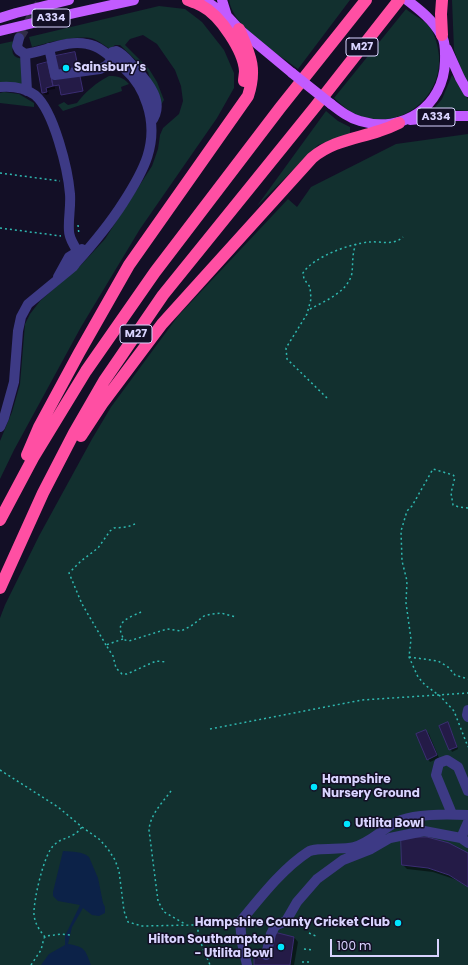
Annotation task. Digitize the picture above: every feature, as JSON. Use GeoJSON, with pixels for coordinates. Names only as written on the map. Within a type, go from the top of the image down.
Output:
{"type":"FeatureCollection","features":[{"type":"Feature","properties":{"kind":"highway","name":"M27"},"geometry":{"type":"LineString","coordinates":[[188,0],[203,6],[220,20],[233,38],[242,58],[245,71],[243,87],[234,114]]}},
{"type":"Feature","properties":{"kind":"highway","name":"M27"},"geometry":{"type":"LineString","coordinates":[[0,519],[33,458],[86,371],[150,278],[366,0]]}},
{"type":"Feature","properties":{"kind":"highway"},"geometry":{"type":"LineString","coordinates":[[442,0],[441,14],[443,39]]}},
{"type":"Feature","properties":{"kind":"highway","name":"M27"},"geometry":{"type":"LineString","coordinates":[[0,588],[43,493],[74,433],[104,381],[163,295],[315,107],[406,1]]}},
{"type":"Feature","properties":{"kind":"highway","name":"M27"},"geometry":{"type":"LineString","coordinates":[[0,519],[39,427],[79,353],[130,265],[248,96],[253,74],[250,56],[239,29]]}},
{"type":"Feature","properties":{"kind":"highway","name":"M27"},"geometry":{"type":"LineString","coordinates":[[43,493],[102,404],[162,324],[304,165],[318,152],[334,144],[403,122]]}},
{"type":"Feature","properties":{"kind":"main road","name":"A334"},"geometry":{"type":"LineString","coordinates":[[0,18],[69,0]]}},
{"type":"Feature","properties":{"kind":"main road","name":"A334"},"geometry":{"type":"LineString","coordinates":[[0,31],[134,0]]}},
{"type":"Feature","properties":{"kind":"main road"},"geometry":{"type":"LineString","coordinates":[[205,0],[227,16],[239,29],[342,113],[360,122],[377,124],[403,122],[429,104],[439,89],[444,72],[443,39]]}},
{"type":"Feature","properties":{"kind":"main road"},"geometry":{"type":"LineString","coordinates":[[222,0],[227,16]]}},
{"type":"Feature","properties":{"kind":"main road"},"geometry":{"type":"LineString","coordinates":[[406,1],[428,18],[443,39],[460,78],[468,92]]}},
{"type":"Feature","properties":{"kind":"main road","name":"A334"},"geometry":{"type":"LineString","coordinates":[[403,122],[452,116],[468,116]]}},
{"type":"Feature","properties":{"kind":"lane"},"geometry":{"type":"LineString","coordinates":[[19,38],[17,46],[19,50],[25,54],[65,45],[87,43],[96,47],[111,58]]}},
{"type":"Feature","properties":{"kind":"lane"},"geometry":{"type":"LineString","coordinates":[[0,427],[14,382],[18,331],[21,317],[28,304],[76,263],[110,222],[136,183],[145,166],[151,141],[151,122],[156,116],[157,107],[154,95],[148,84],[127,59],[119,52],[112,52],[111,58],[106,66],[100,69],[55,75],[49,48]]}},
{"type":"Feature","properties":{"kind":"lane"},"geometry":{"type":"LineString","coordinates":[[25,54],[27,91]]}},
{"type":"Feature","properties":{"kind":"lane"},"geometry":{"type":"LineString","coordinates":[[0,87],[12,86],[34,95],[40,101],[49,117],[63,155],[68,181],[70,201],[70,237],[77,252],[78,260],[76,263]]}},
{"type":"Feature","properties":{"kind":"lane"},"geometry":{"type":"LineString","coordinates":[[53,283],[69,257],[89,246],[99,236]]}},
{"type":"Feature","properties":{"kind":"lane"},"geometry":{"type":"LineString","coordinates":[[468,710],[468,717]]}},
{"type":"Feature","properties":{"kind":"lane"},"geometry":{"type":"LineString","coordinates":[[452,814],[436,775],[439,763],[447,760],[458,767],[468,791]]}},
{"type":"Feature","properties":{"kind":"lane"},"geometry":{"type":"LineString","coordinates":[[247,965],[242,943],[240,922],[259,899],[310,850],[353,847],[367,842],[393,823],[407,818],[452,814],[468,815]]}},
{"type":"Feature","properties":{"kind":"lane"},"geometry":{"type":"LineString","coordinates":[[266,955],[271,934],[275,926],[286,921],[297,902],[317,879],[343,860],[371,849],[390,838],[424,831],[464,840],[468,822]]}},
{"type":"Feature","properties":{"kind":"path"},"geometry":{"type":"LineString","coordinates":[[0,173],[68,181]]}},
{"type":"Feature","properties":{"kind":"path"},"geometry":{"type":"LineString","coordinates":[[0,228],[77,238],[79,235],[78,225]]}},
{"type":"Feature","properties":{"kind":"path"},"geometry":{"type":"LineString","coordinates":[[327,398],[287,360],[286,348],[308,309],[311,292],[310,287],[302,276],[305,269],[324,255],[356,244],[369,242],[394,243],[402,237]]}},
{"type":"Feature","properties":{"kind":"path"},"geometry":{"type":"LineString","coordinates":[[308,309],[338,293],[348,281],[352,273],[354,249],[356,244]]}},
{"type":"Feature","properties":{"kind":"path"},"geometry":{"type":"LineString","coordinates":[[468,508],[453,505],[451,493],[455,477],[453,475],[433,470],[406,515],[401,531],[402,561],[407,581],[406,603],[410,639],[409,657],[418,678],[440,696],[454,711],[468,747]]}},
{"type":"Feature","properties":{"kind":"path"},"geometry":{"type":"LineString","coordinates":[[135,524],[110,530],[98,548],[69,573],[82,604],[113,656],[116,668],[122,674],[127,674],[156,661],[166,662]]}},
{"type":"Feature","properties":{"kind":"path"},"geometry":{"type":"LineString","coordinates":[[123,639],[120,631],[121,624],[123,621],[141,612]]}},
{"type":"Feature","properties":{"kind":"path"},"geometry":{"type":"LineString","coordinates":[[106,645],[123,639],[129,641],[167,629],[181,631],[191,626],[204,616],[212,614],[222,613],[236,617]]}},
{"type":"Feature","properties":{"kind":"path"},"geometry":{"type":"LineString","coordinates":[[409,657],[438,661],[455,675],[468,679]]}},
{"type":"Feature","properties":{"kind":"path"},"geometry":{"type":"LineString","coordinates":[[210,729],[362,700],[468,693]]}},
{"type":"Feature","properties":{"kind":"path"},"geometry":{"type":"LineString","coordinates":[[0,770],[58,807],[99,839],[108,849],[115,860],[119,871],[124,911],[128,922],[142,926],[195,924],[198,927],[198,936],[210,965]]}},
{"type":"Feature","properties":{"kind":"path"},"geometry":{"type":"LineString","coordinates":[[171,791],[152,816],[150,830],[158,901],[164,912],[186,925]]}},
{"type":"Feature","properties":{"kind":"path"},"geometry":{"type":"LineString","coordinates":[[45,937],[36,924],[34,915],[46,858],[53,846],[61,840],[73,836],[82,827]]}},
{"type":"Feature","properties":{"kind":"path"},"geometry":{"type":"LineString","coordinates":[[316,919],[325,924]]}},
{"type":"Feature","properties":{"kind":"path"},"geometry":{"type":"LineString","coordinates":[[45,937],[61,934],[71,935]]}},
{"type":"Feature","properties":{"kind":"path"},"geometry":{"type":"LineString","coordinates":[[309,934],[318,937]]}},
{"type":"Feature","properties":{"kind":"path"},"geometry":{"type":"LineString","coordinates":[[31,965],[41,950],[45,937]]}},
{"type":"Feature","properties":{"kind":"path"},"geometry":{"type":"LineString","coordinates":[[304,949],[314,950]]}},
{"type":"Feature","properties":{"kind":"path"},"geometry":{"type":"LineString","coordinates":[[302,962],[312,962]]}},
{"type":"Feature","properties":{"kind":"green space"},"geometry":{"type":"Polygon","coordinates":[[[229,0],[350,0],[298,69],[268,48],[247,30],[232,10],[229,0]]]}},
{"type":"Feature","properties":{"kind":"green space"},"geometry":{"type":"Polygon","coordinates":[[[452,0],[468,0],[468,89],[454,50],[452,0]]]}},
{"type":"Feature","properties":{"kind":"green space"},"geometry":{"type":"Polygon","coordinates":[[[159,6],[185,9],[202,22],[224,50],[234,73],[234,88],[217,118],[140,229],[81,327],[14,450],[0,479],[0,441],[12,412],[20,384],[25,324],[30,314],[40,301],[81,265],[105,239],[152,166],[163,128],[179,114],[183,101],[181,86],[175,70],[157,44],[143,35],[130,39],[125,45],[149,69],[157,82],[164,100],[159,108],[148,72],[120,45],[115,45],[110,49],[94,39],[80,38],[46,43],[32,47],[29,37],[159,6]]]}},
{"type":"Feature","properties":{"kind":"green space"},"geometry":{"type":"Polygon","coordinates":[[[406,9],[428,25],[437,44],[439,56],[438,71],[434,85],[427,97],[417,107],[405,114],[377,120],[358,116],[334,98],[406,9]]]}},
{"type":"Feature","properties":{"kind":"green space"},"geometry":{"type":"Polygon","coordinates":[[[14,41],[14,55],[23,59],[23,85],[0,83],[0,44],[14,41]]]}},
{"type":"Feature","properties":{"kind":"green space"},"geometry":{"type":"Polygon","coordinates":[[[452,75],[468,99],[468,111],[456,110],[431,112],[442,99],[452,75]]]}},
{"type":"Feature","properties":{"kind":"green space"},"geometry":{"type":"Polygon","coordinates":[[[109,76],[120,77],[129,84],[121,87],[122,91],[63,111],[58,105],[64,102],[68,105],[77,103],[100,81],[109,76]]]}},
{"type":"Feature","properties":{"kind":"green space"},"geometry":{"type":"Polygon","coordinates":[[[4,92],[19,94],[34,103],[34,107],[0,103],[0,93],[4,92]]]}},
{"type":"Feature","properties":{"kind":"green space"},"geometry":{"type":"Polygon","coordinates":[[[326,111],[338,121],[350,127],[350,134],[318,145],[257,206],[326,111]]]}},
{"type":"Feature","properties":{"kind":"green space"},"geometry":{"type":"Polygon","coordinates":[[[468,134],[468,965],[0,965],[0,618],[39,536],[92,439],[111,407],[178,316],[288,199],[297,207],[311,187],[396,144],[468,134]]]}},
{"type":"Feature","properties":{"kind":"water"},"geometry":{"type":"Polygon","coordinates":[[[63,851],[80,853],[89,857],[98,878],[105,913],[99,916],[92,915],[83,908],[72,927],[68,944],[78,946],[84,950],[91,965],[41,965],[49,954],[65,945],[65,936],[80,905],[58,901],[53,896],[63,851]]]}},
{"type":"Feature","properties":{"kind":"building"},"geometry":{"type":"Polygon","coordinates":[[[75,52],[83,91],[61,95],[59,85],[53,86],[49,67],[55,56],[75,52]]]}},
{"type":"Feature","properties":{"kind":"building"},"geometry":{"type":"Polygon","coordinates":[[[48,62],[53,86],[46,88],[47,92],[42,93],[37,65],[48,62]]]}},
{"type":"Feature","properties":{"kind":"building"},"geometry":{"type":"Polygon","coordinates":[[[448,722],[457,747],[449,750],[439,726],[448,722]]]}},
{"type":"Feature","properties":{"kind":"building"},"geometry":{"type":"Polygon","coordinates":[[[426,730],[437,755],[427,760],[416,734],[426,730]]]}},
{"type":"Feature","properties":{"kind":"building"},"geometry":{"type":"Polygon","coordinates":[[[401,837],[427,837],[449,843],[468,853],[468,887],[449,875],[428,868],[402,865],[401,837]]]}},
{"type":"Feature","properties":{"kind":"building","name":"Hilton Southampton - Utilita Bowl"},"geometry":{"type":"Polygon","coordinates":[[[274,932],[294,937],[290,965],[254,965],[254,957],[266,959],[274,932]]]}},
{"type":"Feature","properties":{"kind":"tunnel"},"geometry":{"type":"LineString","coordinates":[[19,38],[42,0]]}},
{"type":"Feature","properties":{"kind":"place","name":"Sainsbury's"},"geometry":{"type":"Point","coordinates":[66,68]}},
{"type":"Feature","properties":{"kind":"place","name":"Hampshire Nursery Ground"},"geometry":{"type":"Point","coordinates":[314,787]}},
{"type":"Feature","properties":{"kind":"place","name":"Utilita Bowl"},"geometry":{"type":"Point","coordinates":[347,824]}},
{"type":"Feature","properties":{"kind":"place","name":"Hampshire County Cricket Club"},"geometry":{"type":"Point","coordinates":[398,923]}},
{"type":"Feature","properties":{"kind":"place","name":"Hilton Southampton - Utilita Bowl"},"geometry":{"type":"Point","coordinates":[281,947]}}]}
